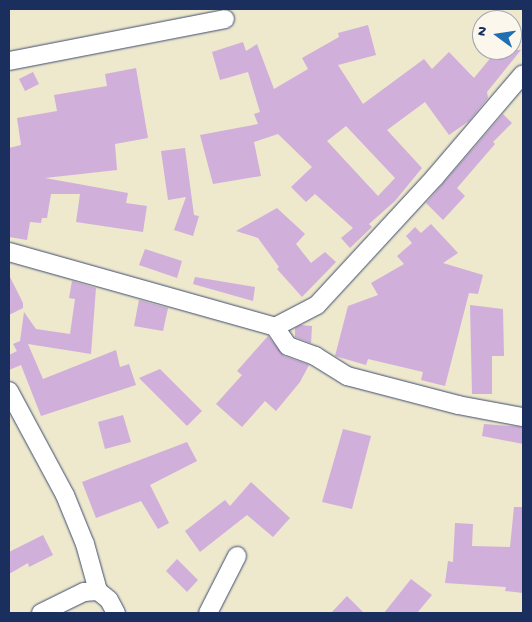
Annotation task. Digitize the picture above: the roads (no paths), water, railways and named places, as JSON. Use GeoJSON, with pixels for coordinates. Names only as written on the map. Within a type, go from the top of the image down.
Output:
{"type":"FeatureCollection","features":[{"type":"Feature","properties":{"kind":"street"},"geometry":{"type":"LineString","coordinates":[[9,61],[226,19]]}},
{"type":"Feature","properties":{"kind":"street"},"geometry":{"type":"LineString","coordinates":[[275,328],[317,306],[435,177],[523,74]]}},
{"type":"Feature","properties":{"kind":"street"},"geometry":{"type":"LineString","coordinates":[[9,252],[275,328],[288,346],[315,356],[347,376],[458,405],[523,416]]}},
{"type":"Feature","properties":{"kind":"street"},"geometry":{"type":"LineString","coordinates":[[9,391],[65,495],[85,544],[98,591],[109,600],[116,613]]}},
{"type":"Feature","properties":{"kind":"street"},"geometry":{"type":"LineString","coordinates":[[208,613],[237,556]]}},
{"type":"Feature","properties":{"kind":"street"},"geometry":{"type":"LineString","coordinates":[[41,613],[84,592],[98,591]]}}]}
